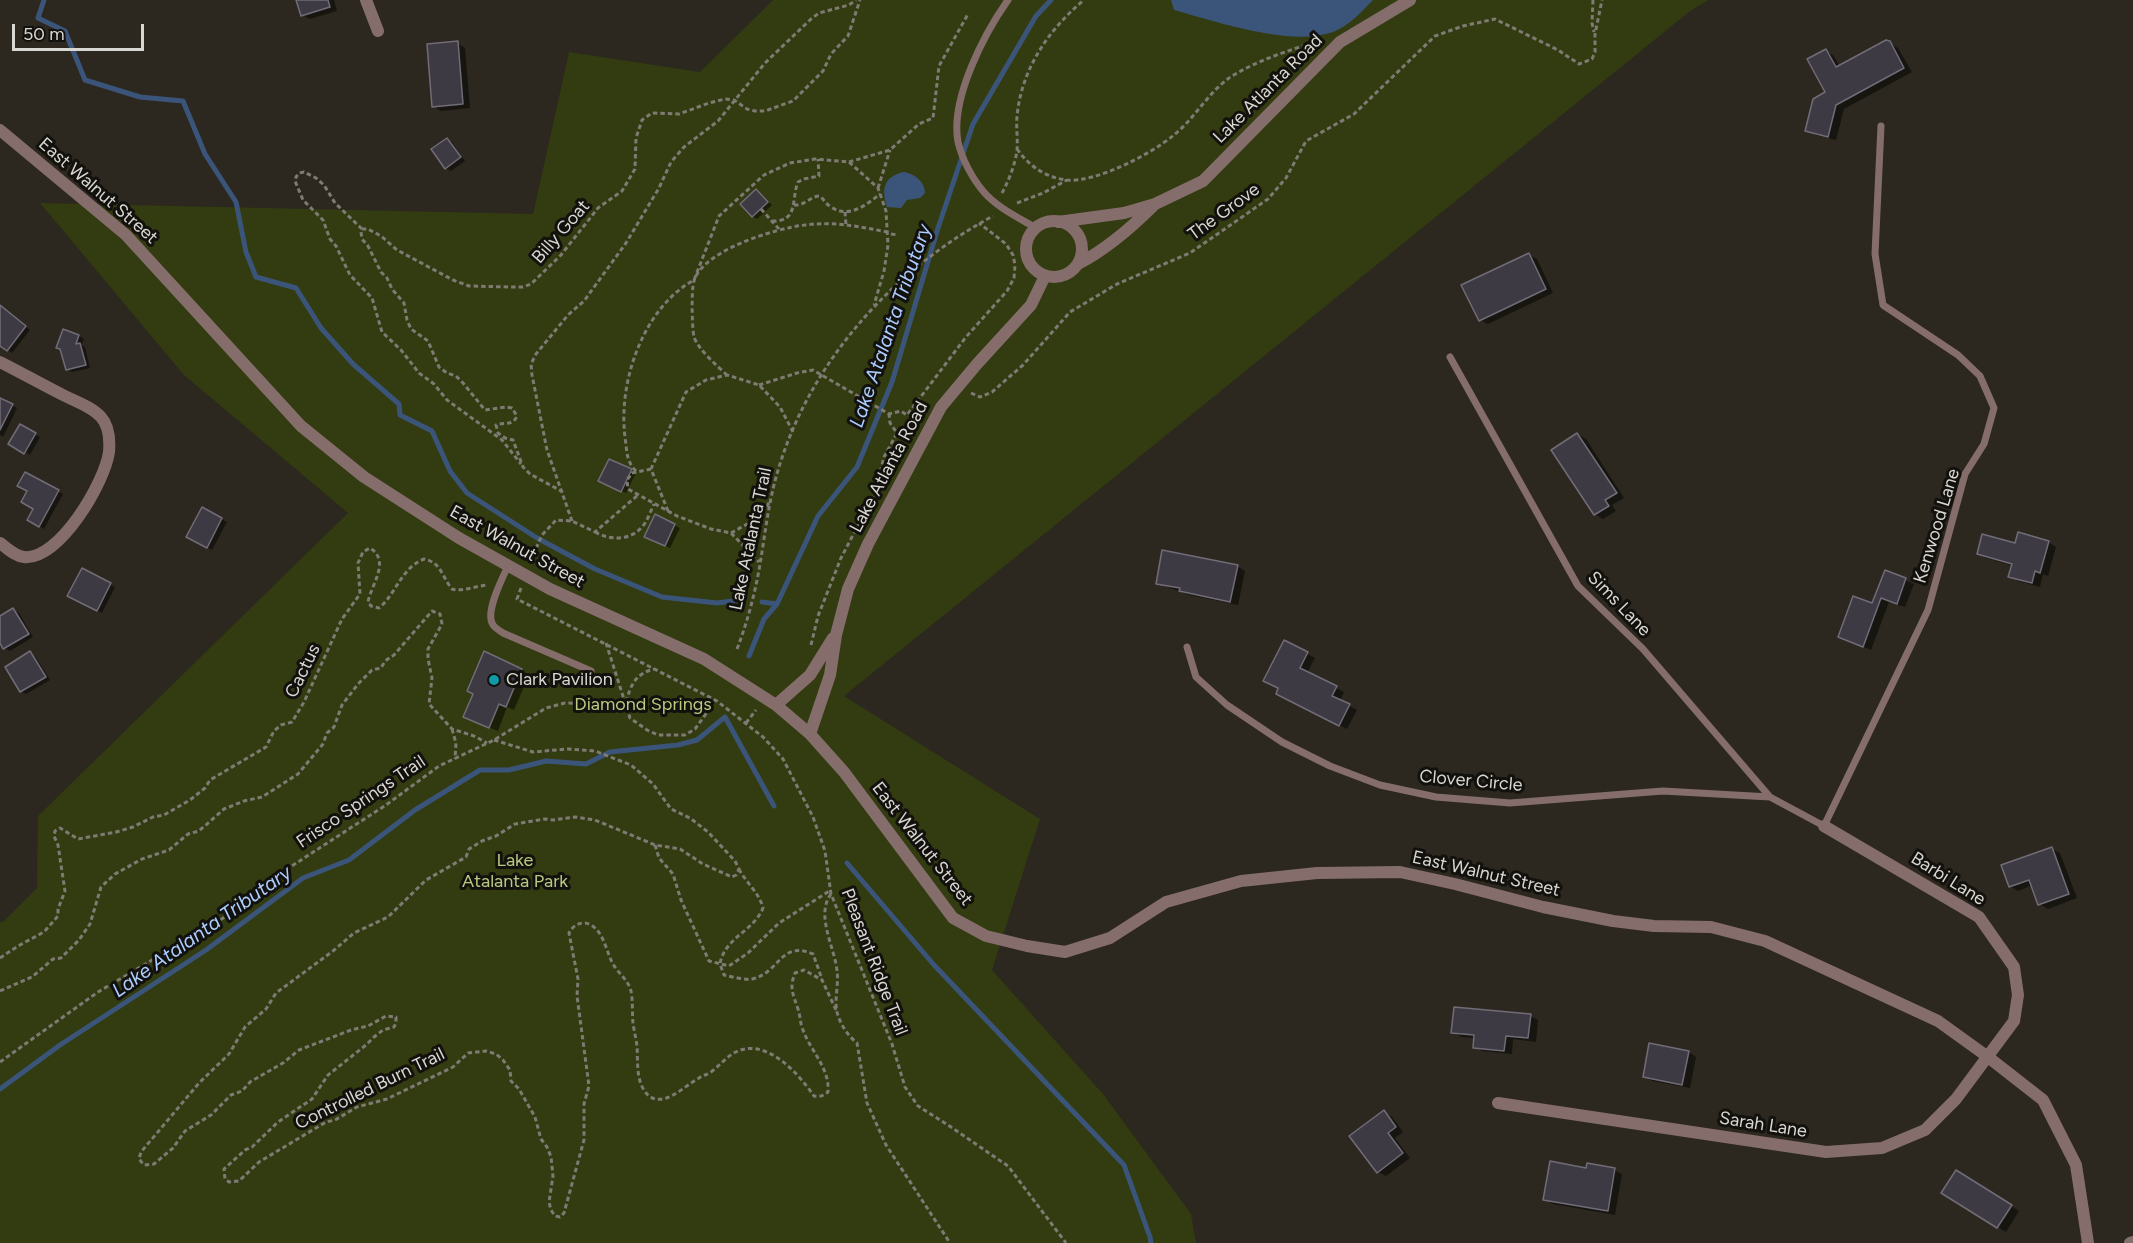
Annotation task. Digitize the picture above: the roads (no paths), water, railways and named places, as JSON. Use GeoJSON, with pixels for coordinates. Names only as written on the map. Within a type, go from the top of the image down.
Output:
{"type":"FeatureCollection","features":[{"type":"Feature","properties":{"kind":"street"},"geometry":{"type":"LineString","coordinates":[[366,0],[378,31]]}},
{"type":"Feature","properties":{"kind":"street","name":"Lake Atlanta Road"},"geometry":{"type":"LineString","coordinates":[[1058,222],[1124,213],[1155,204],[1203,181],[1340,42],[1410,0]]}},
{"type":"Feature","properties":{"kind":"street","name":"East Walnut Street"},"geometry":{"type":"LineString","coordinates":[[0,130],[126,235],[301,426],[364,477],[459,538],[508,566],[550,589],[704,659],[776,705],[810,734],[844,772],[953,918],[986,936],[1065,952],[1110,938],[1167,902],[1241,881],[1317,873],[1400,872],[1543,907],[1613,921],[1654,926],[1711,927],[1765,941],[1938,1021],[2043,1100],[2076,1165],[2088,1243]]}},
{"type":"Feature","properties":{"kind":"street","name":"Lake Atlanta Road"},"geometry":{"type":"LineString","coordinates":[[1078,264],[1095,255],[1131,228],[1155,204]]}},
{"type":"Feature","properties":{"kind":"street"},"geometry":{"type":"LineString","coordinates":[[1049,222],[1058,222],[1067,224],[1079,237],[1082,255],[1078,264],[1064,276],[1045,276],[1031,265],[1026,247],[1028,238],[1036,228],[1049,222]]}},
{"type":"Feature","properties":{"kind":"street","name":"Lake Atlanta Road"},"geometry":{"type":"LineString","coordinates":[[810,734],[830,675],[836,635],[848,589],[868,544],[941,407],[1031,305],[1045,276]]}},
{"type":"Feature","properties":{"kind":"street"},"geometry":{"type":"LineString","coordinates":[[0,362],[94,411],[106,426],[109,440],[104,468],[93,491],[68,531],[56,545],[40,553],[24,557],[11,552],[0,543]]}},
{"type":"Feature","properties":{"kind":"street","name":"Lake Atlanta Road"},"geometry":{"type":"LineString","coordinates":[[776,705],[810,675],[836,635]]}},
{"type":"Feature","properties":{"kind":"street","name":"Barbi Lane"},"geometry":{"type":"LineString","coordinates":[[1824,826],[1979,917],[2014,967],[2018,995],[2014,1020],[1988,1057]]}},
{"type":"Feature","properties":{"kind":"street","name":"Sarah Lane"},"geometry":{"type":"LineString","coordinates":[[1498,1103],[1826,1152],[1882,1148],[1925,1130],[1956,1099],[1988,1057]]}},
{"type":"Feature","properties":{"kind":"lane"},"geometry":{"type":"LineString","coordinates":[[1008,0],[983,40],[969,71],[960,108],[958,141],[972,175],[984,193],[1036,228]]}},
{"type":"Feature","properties":{"kind":"lane","name":"Kenwood Lane"},"geometry":{"type":"LineString","coordinates":[[1824,826],[1928,610],[1965,474],[1984,444],[1994,408],[1980,376],[1958,355],[1883,305],[1875,254],[1881,126]]}},
{"type":"Feature","properties":{"kind":"lane","name":"Sims Lane"},"geometry":{"type":"LineString","coordinates":[[1450,357],[1578,586],[1642,649],[1770,797],[1824,826]]}},
{"type":"Feature","properties":{"kind":"lane"},"geometry":{"type":"LineString","coordinates":[[508,566],[490,612],[491,622],[503,633],[591,671]]}},
{"type":"Feature","properties":{"kind":"lane","name":"Clover Circle"},"geometry":{"type":"LineString","coordinates":[[1187,647],[1196,677],[1227,705],[1282,742],[1330,766],[1380,785],[1436,797],[1510,803],[1663,792],[1770,797]]}},
{"type":"Feature","properties":{"kind":"water"},"geometry":{"type":"Polygon","coordinates":[[[1171,0],[1373,0],[1355,18],[1333,32],[1296,37],[1254,31],[1174,10],[1171,0]]]}},
{"type":"Feature","properties":{"kind":"water"},"geometry":{"type":"Polygon","coordinates":[[[904,172],[919,179],[925,193],[920,198],[907,200],[901,208],[887,207],[884,194],[886,184],[892,177],[904,172]]]}},
{"type":"Feature","properties":{"kind":"waterway"},"geometry":{"type":"LineString","coordinates":[[44,0],[38,18],[65,31],[85,80],[140,97],[183,101],[205,154],[236,202],[246,252],[256,277],[296,288],[321,328],[353,364],[399,404],[400,415],[432,431],[450,471],[467,493],[537,538],[595,569],[662,597],[717,603],[741,600]]}},
{"type":"Feature","properties":{"kind":"waterway","name":"Lake Atalanta Tributary"},"geometry":{"type":"LineString","coordinates":[[749,656],[764,619],[777,604],[818,516],[857,467],[892,382],[938,228],[973,124],[1036,16],[1051,0]]}},
{"type":"Feature","properties":{"kind":"waterway"},"geometry":{"type":"LineString","coordinates":[[762,602],[777,604]]}},
{"type":"Feature","properties":{"kind":"waterway","name":"Lake Atalanta Tributary"},"geometry":{"type":"LineString","coordinates":[[0,1089],[60,1045],[206,950],[303,878],[349,860],[415,810],[480,770],[509,770],[546,761],[586,764],[610,752],[678,745],[697,740],[725,717],[774,806]]}},
{"type":"Feature","properties":{"kind":"waterway"},"geometry":{"type":"LineString","coordinates":[[847,863],[934,965],[1124,1165],[1151,1243]]}},
{"type":"Feature","properties":{"kind":"place","name":"Clark Pavilion"},"geometry":{"type":"Point","coordinates":[494,680]}},
{"type":"Feature","properties":{"kind":"park label","name":"Diamond Springs"},"geometry":{"type":"Point","coordinates":[643,705]}},
{"type":"Feature","properties":{"kind":"park label","name":"Lake Atalanta Park"},"geometry":{"type":"Point","coordinates":[515,871]}}]}
